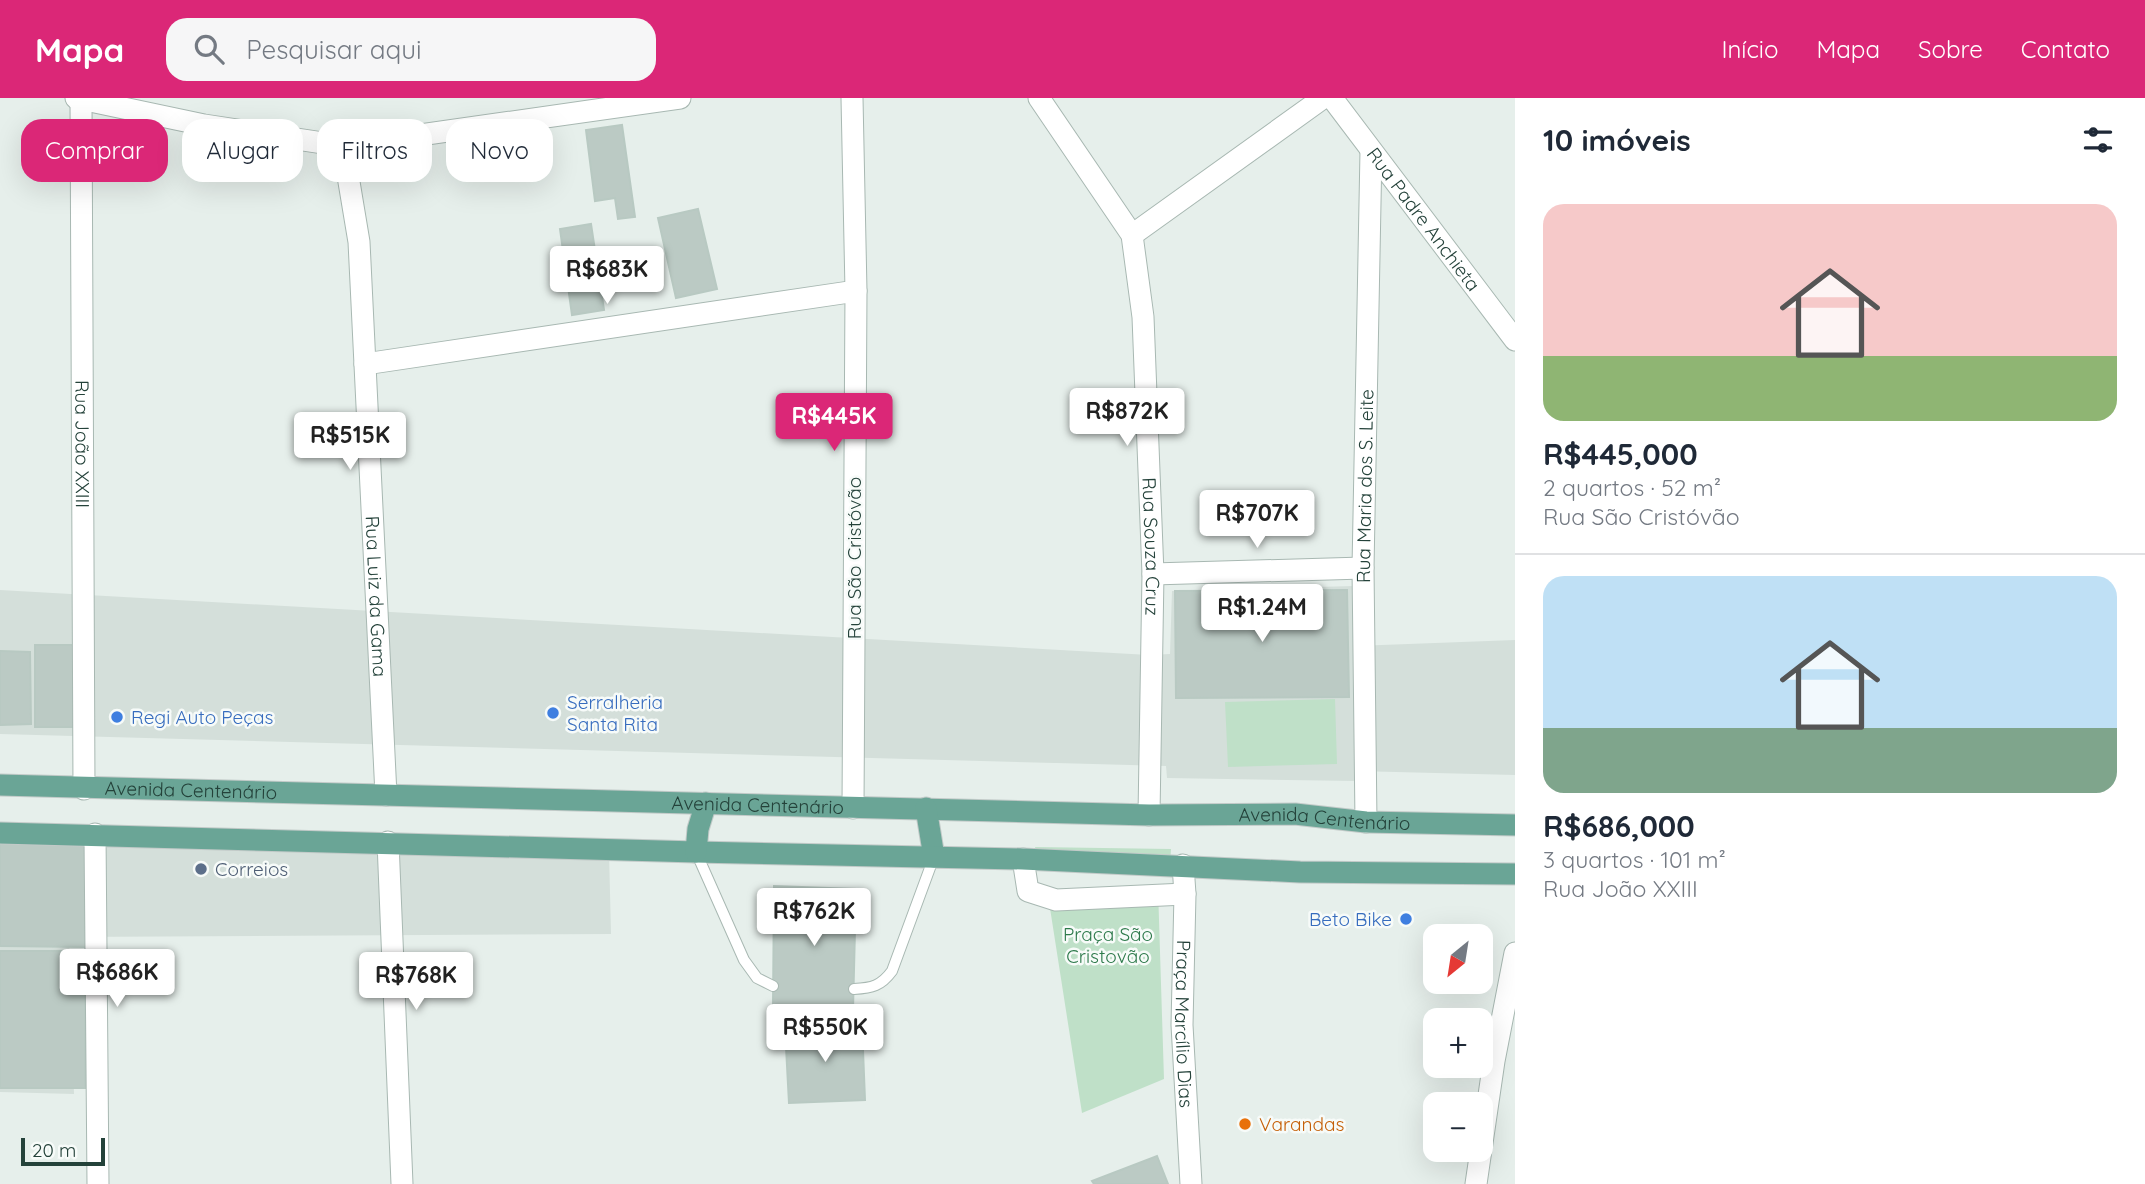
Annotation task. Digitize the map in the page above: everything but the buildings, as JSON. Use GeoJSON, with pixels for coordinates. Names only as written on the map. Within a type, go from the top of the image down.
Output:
{"type":"FeatureCollection","features":[{"type":"Feature","properties":{"kind":"main road","name":"Avenida Centenário"},"geometry":{"type":"LineString","coordinates":[[0,785],[1149,815],[1295,814],[1366,822],[1515,825]]}},
{"type":"Feature","properties":{"kind":"main road"},"geometry":{"type":"LineString","coordinates":[[696,852],[698,829],[706,803]]}},
{"type":"Feature","properties":{"kind":"main road"},"geometry":{"type":"LineString","coordinates":[[926,808],[933,857]]}},
{"type":"Feature","properties":{"kind":"main road"},"geometry":{"type":"LineString","coordinates":[[0,833],[1023,859],[1300,872],[1515,874]]}},
{"type":"Feature","properties":{"kind":"street"},"geometry":{"type":"LineString","coordinates":[[432,133],[680,98]]}},
{"type":"Feature","properties":{"kind":"street","name":"Rua São Cristóvão"},"geometry":{"type":"LineString","coordinates":[[852,98],[856,291],[853,808]]}},
{"type":"Feature","properties":{"kind":"street","name":"Rua Souza Cruz"},"geometry":{"type":"LineString","coordinates":[[1039,98],[1132,235],[1143,317],[1153,574],[1149,815]]}},
{"type":"Feature","properties":{"kind":"street"},"geometry":{"type":"LineString","coordinates":[[1132,235],[1323,98]]}},
{"type":"Feature","properties":{"kind":"street","name":"Rua Padre Anchieta"},"geometry":{"type":"LineString","coordinates":[[1332,98],[1515,340]]}},
{"type":"Feature","properties":{"kind":"street"},"geometry":{"type":"LineString","coordinates":[[78,99],[204,125],[317,142]]}},
{"type":"Feature","properties":{"kind":"street","name":"Rua João XXIII"},"geometry":{"type":"LineString","coordinates":[[78,99],[84,789]]}},
{"type":"Feature","properties":{"kind":"street","name":"Rua Maria dos S. Leite"},"geometry":{"type":"LineString","coordinates":[[1366,822],[1363,568],[1371,152]]}},
{"type":"Feature","properties":{"kind":"street","name":"Rua Luiz da Gama"},"geometry":{"type":"LineString","coordinates":[[350,182],[359,242],[386,795]]}},
{"type":"Feature","properties":{"kind":"street"},"geometry":{"type":"LineString","coordinates":[[365,364],[856,291]]}},
{"type":"Feature","properties":{"kind":"street"},"geometry":{"type":"LineString","coordinates":[[1153,574],[1363,568]]}},
{"type":"Feature","properties":{"kind":"street"},"geometry":{"type":"LineString","coordinates":[[95,834],[98,1184]]}},
{"type":"Feature","properties":{"kind":"street"},"geometry":{"type":"LineString","coordinates":[[388,842],[402,1184]]}},
{"type":"Feature","properties":{"kind":"street"},"geometry":{"type":"LineString","coordinates":[[1023,859],[1028,891],[1056,900],[1185,894]]}},
{"type":"Feature","properties":{"kind":"street","name":"Praça Marcílio Dias"},"geometry":{"type":"LineString","coordinates":[[1183,865],[1185,894],[1182,1025],[1191,1184]]}},
{"type":"Feature","properties":{"kind":"street"},"geometry":{"type":"LineString","coordinates":[[1476,1184],[1494,1061],[1515,953]]}},
{"type":"Feature","properties":{"kind":"lane"},"geometry":{"type":"LineString","coordinates":[[696,852],[744,960],[757,978],[773,986]]}},
{"type":"Feature","properties":{"kind":"lane"},"geometry":{"type":"LineString","coordinates":[[853,989],[873,988],[885,981],[892,971],[933,857]]}},
{"type":"Feature","properties":{"kind":"shaded area"},"geometry":{"type":"Polygon","coordinates":[[[1354,586],[1355,646],[1515,640],[1515,775],[1356,771],[1356,781],[1167,778],[1166,766],[0,734],[0,590],[1149,655],[1170,654],[1172,591],[1354,586]]]}},
{"type":"Feature","properties":{"kind":"shaded area"},"geometry":{"type":"Polygon","coordinates":[[[0,837],[609,852],[611,934],[69,937],[74,1094],[0,1092],[0,837]]]}},
{"type":"Feature","properties":{"kind":"green space"},"geometry":{"type":"Polygon","coordinates":[[[1335,699],[1337,764],[1228,767],[1225,702],[1335,699]]]}},
{"type":"Feature","properties":{"kind":"green space"},"geometry":{"type":"Polygon","coordinates":[[[1035,847],[1171,849],[1170,864],[1039,862],[1035,847]]]}},
{"type":"Feature","properties":{"kind":"green space","name":"Praça São Cristovão"},"geometry":{"type":"Polygon","coordinates":[[[1158,888],[1164,1079],[1082,1113],[1047,889],[1158,888]]]}},
{"type":"Feature","properties":{"kind":"place","name":"Serralheria Santa Rita"},"geometry":{"type":"Point","coordinates":[553,713]}},
{"type":"Feature","properties":{"kind":"place","name":"Regi Auto Peças"},"geometry":{"type":"Point","coordinates":[117,717]}},
{"type":"Feature","properties":{"kind":"place","name":"Correios"},"geometry":{"type":"Point","coordinates":[201,869]}},
{"type":"Feature","properties":{"kind":"place","name":"Beto Bike"},"geometry":{"type":"Point","coordinates":[1406,919]}},
{"type":"Feature","properties":{"kind":"place","name":"Varandas"},"geometry":{"type":"Point","coordinates":[1245,1124]}}]}
